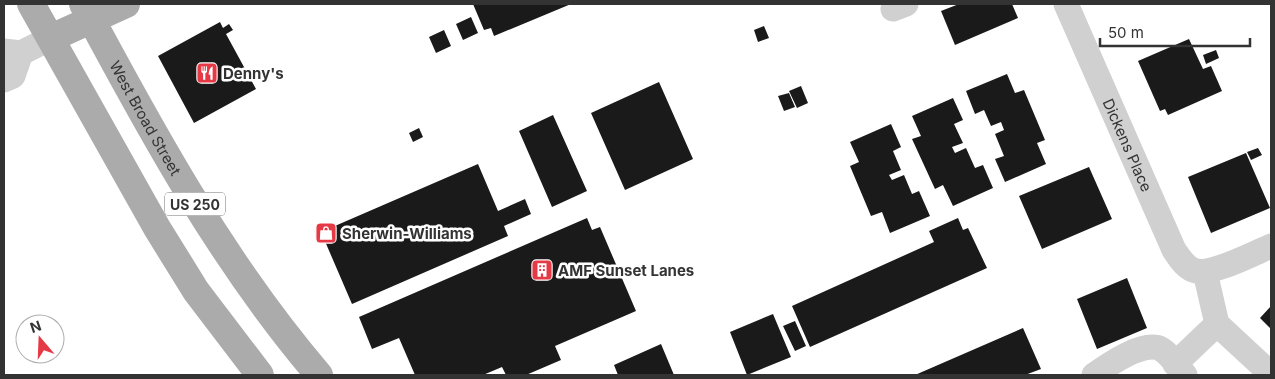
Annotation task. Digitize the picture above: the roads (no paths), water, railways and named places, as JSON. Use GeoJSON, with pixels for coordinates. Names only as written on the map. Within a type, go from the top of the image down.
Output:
{"type":"FeatureCollection","features":[{"type":"Feature","properties":{"kind":"main road","name":"US 250"},"geometry":{"type":"LineString","coordinates":[[31,4],[171,252],[202,298],[260,375]]}},
{"type":"Feature","properties":{"kind":"main road"},"geometry":{"type":"LineString","coordinates":[[51,38],[87,12],[126,4]]}},
{"type":"Feature","properties":{"kind":"main road","name":"West Broad Street"},"geometry":{"type":"LineString","coordinates":[[87,12],[178,175],[215,237],[260,302],[319,375]]}},
{"type":"Feature","properties":{"kind":"street","name":"Dickens Place"},"geometry":{"type":"LineString","coordinates":[[1066,4],[1174,250],[1182,262],[1189,268],[1205,272]]}},
{"type":"Feature","properties":{"kind":"street"},"geometry":{"type":"LineString","coordinates":[[4,80],[13,76],[12,52],[51,38]]}},
{"type":"Feature","properties":{"kind":"street"},"geometry":{"type":"LineString","coordinates":[[1271,246],[1205,272],[1216,324],[1271,374]]}},
{"type":"Feature","properties":{"kind":"street"},"geometry":{"type":"LineString","coordinates":[[1094,375],[1140,349],[1151,346],[1161,349],[1180,369],[1216,324]]}},
{"type":"Feature","properties":{"kind":"place","name":"Denny's"},"geometry":{"type":"Point","coordinates":[207,73]}},
{"type":"Feature","properties":{"kind":"place","name":"Sherwin-Williams"},"geometry":{"type":"Point","coordinates":[326,233]}},
{"type":"Feature","properties":{"kind":"place","name":"AMF Sunset Lanes"},"geometry":{"type":"Point","coordinates":[542,270]}}]}
